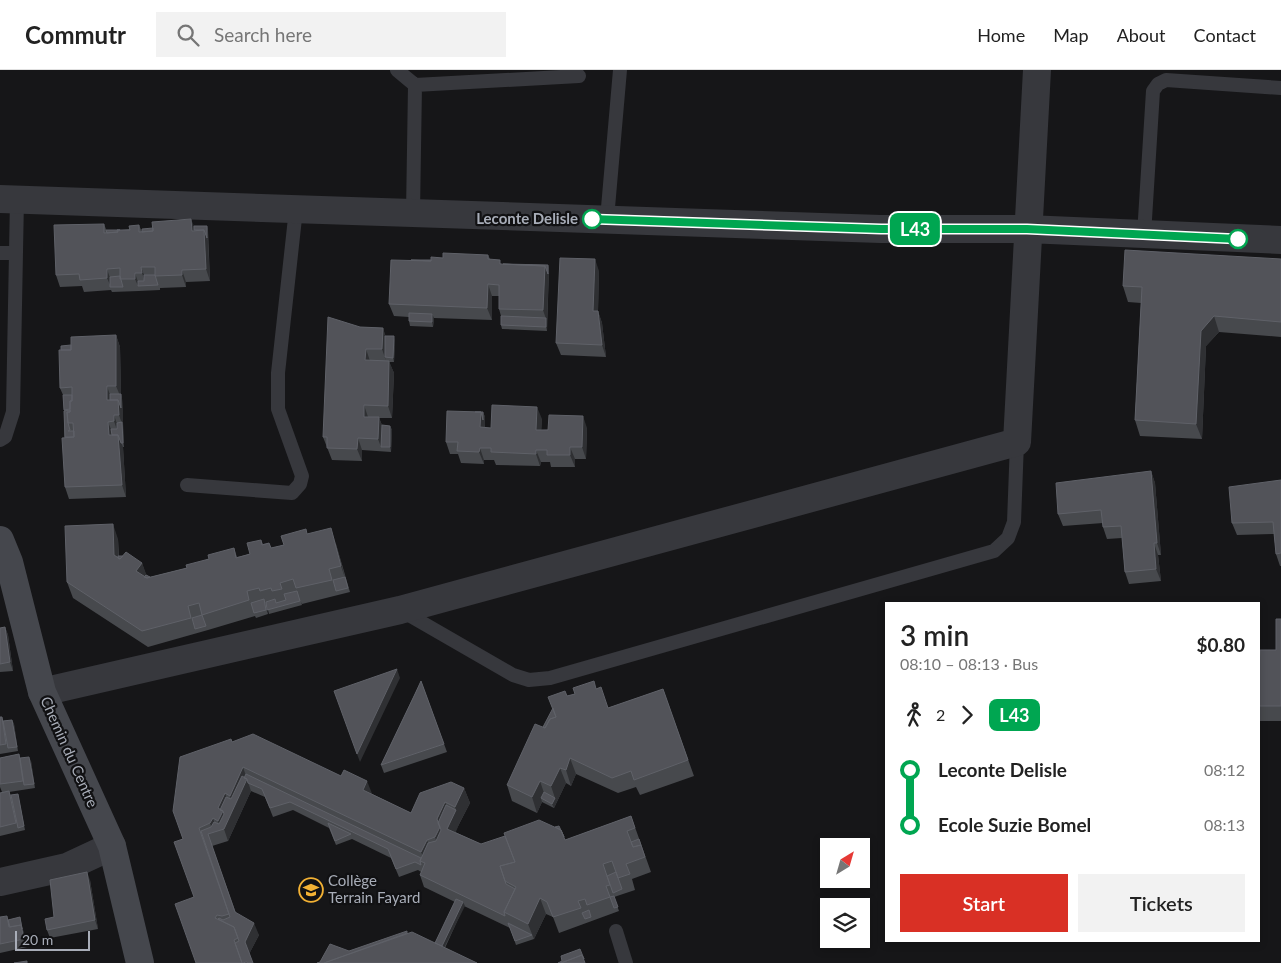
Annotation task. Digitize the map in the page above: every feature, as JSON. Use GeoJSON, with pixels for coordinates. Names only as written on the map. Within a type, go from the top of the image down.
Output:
{"type":"FeatureCollection","features":[{"type":"Feature","properties":{"kind":"street"},"geometry":{"type":"LineString","coordinates":[[42,692],[400,610],[1017,442],[1037,70]]}},
{"type":"Feature","properties":{"kind":"street"},"geometry":{"type":"LineString","coordinates":[[9,199],[881,229],[1027,229],[1144,236],[1281,240]]}},
{"type":"Feature","properties":{"kind":"street","name":"Chemin du Centre"},"geometry":{"type":"LineString","coordinates":[[3,556],[42,692],[112,846],[140,963]]}},
{"type":"Feature","properties":{"kind":"street"},"geometry":{"type":"LineString","coordinates":[[0,882],[66,868],[112,846]]}},
{"type":"Feature","properties":{"kind":"lane"},"geometry":{"type":"LineString","coordinates":[[397,70],[415,86],[579,76]]}},
{"type":"Feature","properties":{"kind":"lane"},"geometry":{"type":"LineString","coordinates":[[607,219],[620,70]]}},
{"type":"Feature","properties":{"kind":"lane"},"geometry":{"type":"LineString","coordinates":[[1144,236],[1153,91],[1158,84],[1166,80],[1281,88]]}},
{"type":"Feature","properties":{"kind":"lane"},"geometry":{"type":"LineString","coordinates":[[413,213],[415,86]]}},
{"type":"Feature","properties":{"kind":"lane"},"geometry":{"type":"LineString","coordinates":[[0,440],[5,437],[13,412],[16,253],[9,199]]}},
{"type":"Feature","properties":{"kind":"lane"},"geometry":{"type":"LineString","coordinates":[[187,485],[292,492],[300,484],[302,476],[278,409],[278,373],[296,209]]}},
{"type":"Feature","properties":{"kind":"lane"},"geometry":{"type":"LineString","coordinates":[[0,253],[16,253]]}},
{"type":"Feature","properties":{"kind":"lane"},"geometry":{"type":"LineString","coordinates":[[400,610],[513,674],[529,680],[550,678],[994,551],[1008,538],[1014,522],[1017,442]]}},
{"type":"Feature","properties":{"kind":"lane"},"geometry":{"type":"LineString","coordinates":[[616,931],[626,963]]}},
{"type":"Feature","properties":{"kind":"building"},"geometry":{"type":"Polygon","coordinates":[[[191,219],[192,231],[204,230],[206,269],[182,270],[182,275],[155,276],[155,267],[141,267],[142,273],[135,273],[135,279],[120,279],[120,268],[107,269],[107,278],[80,280],[79,274],[56,275],[54,225],[104,224],[104,233],[130,230],[129,226],[139,225],[139,232],[153,231],[152,222],[191,219]]]}},
{"type":"Feature","properties":{"kind":"building"},"geometry":{"type":"Polygon","coordinates":[[[194,226],[207,226],[207,238],[204,230],[194,230],[194,226]]]}},
{"type":"Feature","properties":{"kind":"building"},"geometry":{"type":"Polygon","coordinates":[[[153,228],[153,231],[142,232],[142,229],[153,228]]]}},
{"type":"Feature","properties":{"kind":"building"},"geometry":{"type":"Polygon","coordinates":[[[106,230],[117,230],[118,232],[107,233],[106,230]]]}},
{"type":"Feature","properties":{"kind":"building"},"geometry":{"type":"Polygon","coordinates":[[[1125,250],[1281,259],[1281,322],[1214,316],[1201,331],[1196,424],[1135,420],[1142,287],[1123,286],[1125,250]]]}},
{"type":"Feature","properties":{"kind":"building"},"geometry":{"type":"Polygon","coordinates":[[[443,253],[488,255],[488,259],[500,260],[500,264],[545,266],[543,310],[499,309],[499,285],[488,284],[487,308],[389,304],[391,260],[431,261],[431,257],[443,258],[443,253]]]}},
{"type":"Feature","properties":{"kind":"building"},"geometry":{"type":"Polygon","coordinates":[[[560,258],[595,259],[593,311],[598,311],[602,345],[556,343],[560,258]]]}},
{"type":"Feature","properties":{"kind":"building"},"geometry":{"type":"Polygon","coordinates":[[[503,264],[548,265],[548,274],[545,266],[503,264]]]}},
{"type":"Feature","properties":{"kind":"building"},"geometry":{"type":"Polygon","coordinates":[[[144,275],[155,275],[158,285],[138,286],[138,281],[144,281],[144,275]]]}},
{"type":"Feature","properties":{"kind":"building"},"geometry":{"type":"Polygon","coordinates":[[[120,276],[123,287],[110,287],[110,277],[120,276]]]}},
{"type":"Feature","properties":{"kind":"building"},"geometry":{"type":"Polygon","coordinates":[[[409,313],[432,314],[432,322],[409,321],[409,313]]]}},
{"type":"Feature","properties":{"kind":"building"},"geometry":{"type":"Polygon","coordinates":[[[501,316],[546,318],[546,327],[501,325],[501,316]]]}},
{"type":"Feature","properties":{"kind":"building"},"geometry":{"type":"Polygon","coordinates":[[[328,317],[360,327],[383,328],[382,349],[366,349],[365,360],[389,361],[388,406],[364,405],[364,417],[379,417],[378,439],[358,438],[357,449],[327,448],[327,437],[323,437],[328,317]]]}},
{"type":"Feature","properties":{"kind":"building"},"geometry":{"type":"Polygon","coordinates":[[[116,335],[116,386],[107,386],[107,400],[118,400],[119,415],[114,415],[114,421],[108,422],[109,435],[118,435],[122,485],[65,487],[62,438],[74,437],[73,423],[68,423],[67,412],[70,412],[72,387],[60,388],[59,350],[71,350],[71,337],[116,335]]]}},
{"type":"Feature","properties":{"kind":"building"},"geometry":{"type":"Polygon","coordinates":[[[385,336],[394,336],[393,358],[385,357],[385,336]]]}},
{"type":"Feature","properties":{"kind":"building"},"geometry":{"type":"Polygon","coordinates":[[[71,345],[71,350],[61,350],[61,346],[71,345]]]}},
{"type":"Feature","properties":{"kind":"building"},"geometry":{"type":"Polygon","coordinates":[[[110,394],[121,394],[121,408],[118,400],[110,400],[110,394]]]}},
{"type":"Feature","properties":{"kind":"building"},"geometry":{"type":"Polygon","coordinates":[[[63,395],[72,395],[70,409],[64,410],[63,395]]]}},
{"type":"Feature","properties":{"kind":"building"},"geometry":{"type":"Polygon","coordinates":[[[492,405],[537,407],[536,430],[548,430],[549,415],[583,416],[582,447],[570,447],[570,455],[547,455],[547,450],[536,450],[536,454],[491,452],[491,448],[480,448],[479,452],[457,451],[458,442],[446,442],[447,411],[481,412],[480,427],[491,428],[492,405]]]}},
{"type":"Feature","properties":{"kind":"building"},"geometry":{"type":"Polygon","coordinates":[[[70,410],[70,412],[67,412],[70,430],[68,431],[74,431],[74,437],[65,437],[64,411],[70,410]]]}},
{"type":"Feature","properties":{"kind":"building"},"geometry":{"type":"Polygon","coordinates":[[[122,422],[123,443],[121,443],[118,435],[112,435],[111,429],[117,429],[117,423],[122,422]]]}},
{"type":"Feature","properties":{"kind":"building"},"geometry":{"type":"Polygon","coordinates":[[[382,425],[390,426],[390,447],[381,447],[382,425]]]}},
{"type":"Feature","properties":{"kind":"building"},"geometry":{"type":"Polygon","coordinates":[[[1151,471],[1157,543],[1154,543],[1156,569],[1125,572],[1121,526],[1103,527],[1101,510],[1058,514],[1056,483],[1151,471]]]}},
{"type":"Feature","properties":{"kind":"building"},"geometry":{"type":"Polygon","coordinates":[[[1281,480],[1281,553],[1276,554],[1273,522],[1232,523],[1229,487],[1281,480]]]}},
{"type":"Feature","properties":{"kind":"building"},"geometry":{"type":"Polygon","coordinates":[[[113,524],[114,555],[120,559],[126,552],[142,563],[136,571],[147,578],[187,568],[186,565],[209,559],[208,555],[234,548],[236,558],[250,554],[247,543],[261,540],[262,545],[269,543],[271,548],[284,545],[281,536],[306,529],[307,534],[331,528],[341,566],[329,569],[332,580],[296,588],[293,579],[280,583],[282,589],[272,591],[271,588],[260,591],[259,588],[247,591],[249,600],[202,615],[199,603],[188,606],[191,618],[142,631],[67,582],[65,526],[113,524]]]}},
{"type":"Feature","properties":{"kind":"building"},"geometry":{"type":"Polygon","coordinates":[[[345,577],[348,588],[336,591],[333,580],[345,577]]]}},
{"type":"Feature","properties":{"kind":"building"},"geometry":{"type":"Polygon","coordinates":[[[297,591],[300,601],[267,610],[266,602],[275,599],[276,603],[286,600],[284,594],[297,591]]]}},
{"type":"Feature","properties":{"kind":"building"},"geometry":{"type":"Polygon","coordinates":[[[264,599],[266,610],[254,613],[251,603],[264,599]]]}},
{"type":"Feature","properties":{"kind":"building"},"geometry":{"type":"Polygon","coordinates":[[[202,615],[206,626],[195,629],[192,618],[202,615]]]}},
{"type":"Feature","properties":{"kind":"building"},"geometry":{"type":"Polygon","coordinates":[[[1276,619],[1281,619],[1281,706],[1260,706],[1260,650],[1276,650],[1276,619]]]}},
{"type":"Feature","properties":{"kind":"building"},"geometry":{"type":"Polygon","coordinates":[[[5,627],[10,662],[0,664],[0,628],[5,627]]]}},
{"type":"Feature","properties":{"kind":"building"},"geometry":{"type":"Polygon","coordinates":[[[397,669],[357,754],[334,691],[397,669]]]}},
{"type":"Feature","properties":{"kind":"building"},"geometry":{"type":"Polygon","coordinates":[[[421,681],[444,744],[381,765],[415,694],[421,681]]]}},
{"type":"Feature","properties":{"kind":"building"},"geometry":{"type":"Polygon","coordinates":[[[594,681],[596,689],[601,687],[608,708],[663,689],[688,760],[634,780],[631,771],[612,778],[570,758],[566,770],[560,768],[551,786],[540,781],[532,797],[507,785],[535,724],[545,728],[550,719],[556,717],[548,697],[565,691],[567,696],[575,694],[573,688],[594,681]]]}},
{"type":"Feature","properties":{"kind":"building"},"geometry":{"type":"Polygon","coordinates":[[[553,708],[556,717],[550,719],[545,728],[543,727],[553,708]]]}},
{"type":"Feature","properties":{"kind":"building"},"geometry":{"type":"Polygon","coordinates":[[[0,717],[2,717],[6,744],[0,745],[0,717]]]}},
{"type":"Feature","properties":{"kind":"building"},"geometry":{"type":"Polygon","coordinates":[[[12,720],[17,747],[8,748],[3,721],[12,720]]]}},
{"type":"Feature","properties":{"kind":"building"},"geometry":{"type":"Polygon","coordinates":[[[253,734],[341,776],[344,770],[367,781],[363,790],[411,813],[420,793],[451,782],[464,788],[455,807],[445,802],[437,819],[440,827],[435,837],[427,840],[421,852],[243,767],[230,796],[225,793],[218,808],[223,811],[218,821],[213,818],[210,823],[199,828],[229,914],[217,915],[215,918],[234,927],[238,938],[234,940],[242,963],[196,963],[175,904],[194,897],[174,842],[183,839],[173,811],[180,757],[231,739],[232,742],[253,734]]]}},
{"type":"Feature","properties":{"kind":"building"},"geometry":{"type":"Polygon","coordinates":[[[19,754],[23,781],[0,784],[0,758],[19,754]]]}},
{"type":"Feature","properties":{"kind":"building"},"geometry":{"type":"Polygon","coordinates":[[[29,757],[34,784],[24,785],[20,758],[29,757]]]}},
{"type":"Feature","properties":{"kind":"building"},"geometry":{"type":"Polygon","coordinates":[[[246,774],[421,858],[421,865],[415,862],[396,869],[388,849],[290,802],[270,808],[262,789],[248,783],[247,779],[244,778],[246,774]]]}},
{"type":"Feature","properties":{"kind":"building"},"geometry":{"type":"Polygon","coordinates":[[[242,776],[247,779],[224,829],[208,834],[235,912],[254,923],[245,942],[253,963],[242,963],[235,943],[239,941],[234,927],[218,919],[223,920],[230,917],[201,831],[211,827],[214,822],[219,824],[224,814],[220,810],[226,797],[231,799],[242,776]]]}},
{"type":"Feature","properties":{"kind":"building"},"geometry":{"type":"Polygon","coordinates":[[[9,791],[16,823],[0,827],[0,793],[9,791]]]}},
{"type":"Feature","properties":{"kind":"building"},"geometry":{"type":"Polygon","coordinates":[[[544,792],[555,798],[552,804],[541,798],[544,792]]]}},
{"type":"Feature","properties":{"kind":"building"},"geometry":{"type":"Polygon","coordinates":[[[18,794],[24,826],[18,828],[11,795],[18,794]]]}},
{"type":"Feature","properties":{"kind":"building"},"geometry":{"type":"Polygon","coordinates":[[[446,805],[456,810],[447,829],[481,844],[505,836],[515,862],[500,866],[506,884],[515,889],[504,912],[505,916],[420,875],[425,863],[420,861],[428,843],[436,841],[441,830],[438,823],[446,805]]]}},
{"type":"Feature","properties":{"kind":"building"},"geometry":{"type":"Polygon","coordinates":[[[631,816],[635,828],[627,831],[633,847],[641,845],[645,857],[626,864],[630,874],[618,878],[612,861],[603,864],[610,885],[606,886],[610,897],[587,905],[585,899],[578,901],[581,908],[553,917],[547,902],[540,898],[528,924],[504,912],[516,887],[505,881],[500,866],[515,862],[504,833],[539,820],[561,830],[565,840],[631,816]]]}},
{"type":"Feature","properties":{"kind":"building"},"geometry":{"type":"Polygon","coordinates":[[[328,823],[351,834],[335,841],[328,823]]]}},
{"type":"Feature","properties":{"kind":"building"},"geometry":{"type":"Polygon","coordinates":[[[639,839],[641,845],[633,847],[631,842],[639,839]]]}},
{"type":"Feature","properties":{"kind":"building"},"geometry":{"type":"Polygon","coordinates":[[[87,872],[95,920],[47,930],[45,919],[54,917],[50,880],[87,872]]]}},
{"type":"Feature","properties":{"kind":"building"},"geometry":{"type":"Polygon","coordinates":[[[616,872],[622,889],[613,893],[607,876],[616,872]]]}},
{"type":"Feature","properties":{"kind":"building"},"geometry":{"type":"Polygon","coordinates":[[[614,896],[618,907],[614,908],[610,897],[614,896]]]}},
{"type":"Feature","properties":{"kind":"building"},"geometry":{"type":"Polygon","coordinates":[[[456,899],[463,902],[442,946],[435,943],[456,899]]]}},
{"type":"Feature","properties":{"kind":"building"},"geometry":{"type":"Polygon","coordinates":[[[589,910],[591,917],[585,919],[582,913],[589,910]]]}},
{"type":"Feature","properties":{"kind":"building"},"geometry":{"type":"Polygon","coordinates":[[[7,916],[9,927],[21,925],[24,939],[0,944],[0,917],[7,916]]]}},
{"type":"Feature","properties":{"kind":"building"},"geometry":{"type":"Polygon","coordinates":[[[20,917],[22,929],[21,925],[10,927],[8,920],[20,917]]]}},
{"type":"Feature","properties":{"kind":"building"},"geometry":{"type":"Polygon","coordinates":[[[508,923],[532,935],[515,941],[508,923]]]}},
{"type":"Feature","properties":{"kind":"building"},"geometry":{"type":"Polygon","coordinates":[[[407,931],[407,933],[324,963],[317,963],[320,962],[330,944],[349,951],[407,931]]]}},
{"type":"Feature","properties":{"kind":"building"},"geometry":{"type":"Polygon","coordinates":[[[412,932],[477,963],[324,963],[412,932]]]}},
{"type":"Feature","properties":{"kind":"building"},"geometry":{"type":"Polygon","coordinates":[[[580,949],[584,959],[582,955],[558,963],[562,961],[561,956],[580,949]]]}},
{"type":"Feature","properties":{"kind":"building"},"geometry":{"type":"Polygon","coordinates":[[[582,955],[585,963],[561,963],[582,955]]]}},
{"type":"Feature","properties":{"kind":"bus line","name":"L43"},"geometry":{"type":"LineString","coordinates":[[592,219],[881,229],[1027,229],[1238,239]]}},
{"type":"Feature","properties":{"kind":"place","name":"Leconte Delisle"},"geometry":{"type":"Point","coordinates":[592,219]}},
{"type":"Feature","properties":{"kind":"place","name":"Collège Terrain Fayard"},"geometry":{"type":"Point","coordinates":[311,890]}}]}
